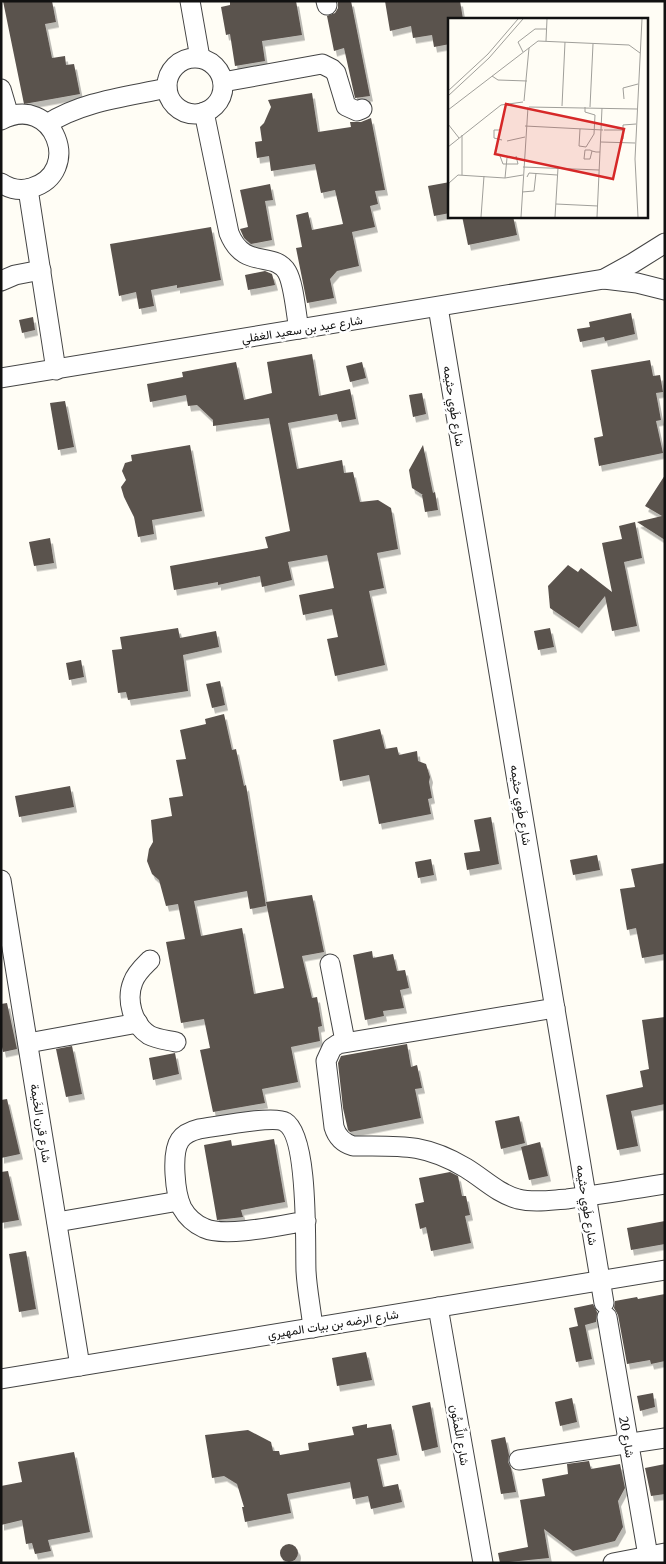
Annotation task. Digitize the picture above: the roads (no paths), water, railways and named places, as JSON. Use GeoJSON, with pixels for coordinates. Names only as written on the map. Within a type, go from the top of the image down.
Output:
{"type":"FeatureCollection","features":[{"type":"Feature","properties":{"kind":"street"},"geometry":{"type":"LineString","coordinates":[[190,1],[200,58]]}},
{"type":"Feature","properties":{"kind":"street"},"geometry":{"type":"LineString","coordinates":[[191,58],[207,60],[218,68],[223,82],[223,91],[215,106],[199,114],[181,110],[170,97],[167,88],[171,72],[176,65],[183,60],[191,58]]}},
{"type":"Feature","properties":{"kind":"street"},"geometry":{"type":"LineString","coordinates":[[223,82],[322,64],[336,73],[346,106],[357,111],[362,109]]}},
{"type":"Feature","properties":{"kind":"street"},"geometry":{"type":"LineString","coordinates":[[1,88],[5,118],[19,114],[39,118],[48,124],[54,132],[59,152],[58,163],[53,172],[38,186],[28,189],[11,188],[1,183]]}},
{"type":"Feature","properties":{"kind":"street"},"geometry":{"type":"LineString","coordinates":[[48,124],[70,112],[87,106],[167,88]]}},
{"type":"Feature","properties":{"kind":"street"},"geometry":{"type":"LineString","coordinates":[[204,112],[232,241],[244,254],[278,263],[287,272],[299,330]]}},
{"type":"Feature","properties":{"kind":"street"},"geometry":{"type":"LineString","coordinates":[[28,189],[56,370]]}},
{"type":"Feature","properties":{"kind":"street","name":"شارع عيد بن سعيد الغفلي"},"geometry":{"type":"LineString","coordinates":[[604,279],[633,264],[665,243]]}},
{"type":"Feature","properties":{"kind":"street"},"geometry":{"type":"LineString","coordinates":[[1,281],[14,274],[40,270]]}},
{"type":"Feature","properties":{"kind":"street","name":"شارع عيد بن سعيد الغفلي"},"geometry":{"type":"LineString","coordinates":[[1,378],[604,279],[637,283],[665,290]]}},
{"type":"Feature","properties":{"kind":"street","name":"شارع طَوِي حثيمه"},"geometry":{"type":"LineString","coordinates":[[438,307],[605,1310]]}},
{"type":"Feature","properties":{"kind":"street","name":"شارع قرن الخَيمة"},"geometry":{"type":"LineString","coordinates":[[1,880],[80,1366]]}},
{"type":"Feature","properties":{"kind":"street"},"geometry":{"type":"LineString","coordinates":[[150,960],[133,982],[129,998],[132,1010],[138,1023],[149,1035],[176,1042]]}},
{"type":"Feature","properties":{"kind":"street"},"geometry":{"type":"LineString","coordinates":[[330,964],[345,1041]]}},
{"type":"Feature","properties":{"kind":"street"},"geometry":{"type":"LineString","coordinates":[[555,1008],[345,1041],[338,1044],[332,1048],[326,1061],[336,1134],[346,1144],[353,1146],[398,1145],[427,1150],[468,1170],[492,1188],[518,1199],[538,1201],[586,1197],[665,1184]]}},
{"type":"Feature","properties":{"kind":"street"},"geometry":{"type":"LineString","coordinates":[[28,1044],[138,1023]]}},
{"type":"Feature","properties":{"kind":"street"},"geometry":{"type":"LineString","coordinates":[[306,1221],[229,1232],[211,1231],[203,1228],[188,1217],[179,1201],[174,1155],[179,1141],[190,1131],[274,1119],[280,1120],[291,1127],[296,1138],[304,1190],[306,1221],[306,1271],[313,1328]]}},
{"type":"Feature","properties":{"kind":"street"},"geometry":{"type":"LineString","coordinates":[[57,1222],[179,1201]]}},
{"type":"Feature","properties":{"kind":"street","name":"شارع الرضه بن بيات المهيري"},"geometry":{"type":"LineString","coordinates":[[1,1379],[665,1270]]}},
{"type":"Feature","properties":{"kind":"street","name":"شارع اللِّمتُون"},"geometry":{"type":"LineString","coordinates":[[438,1307],[483,1563]]}},
{"type":"Feature","properties":{"kind":"street","name":"شارع 20"},"geometry":{"type":"LineString","coordinates":[[605,1310],[628,1443],[658,1557]]}},
{"type":"Feature","properties":{"kind":"street"},"geometry":{"type":"LineString","coordinates":[[519,1460],[665,1438]]}},
{"type":"Feature","properties":{"kind":"street"},"geometry":{"type":"LineString","coordinates":[[614,1563],[658,1557]]}}]}
